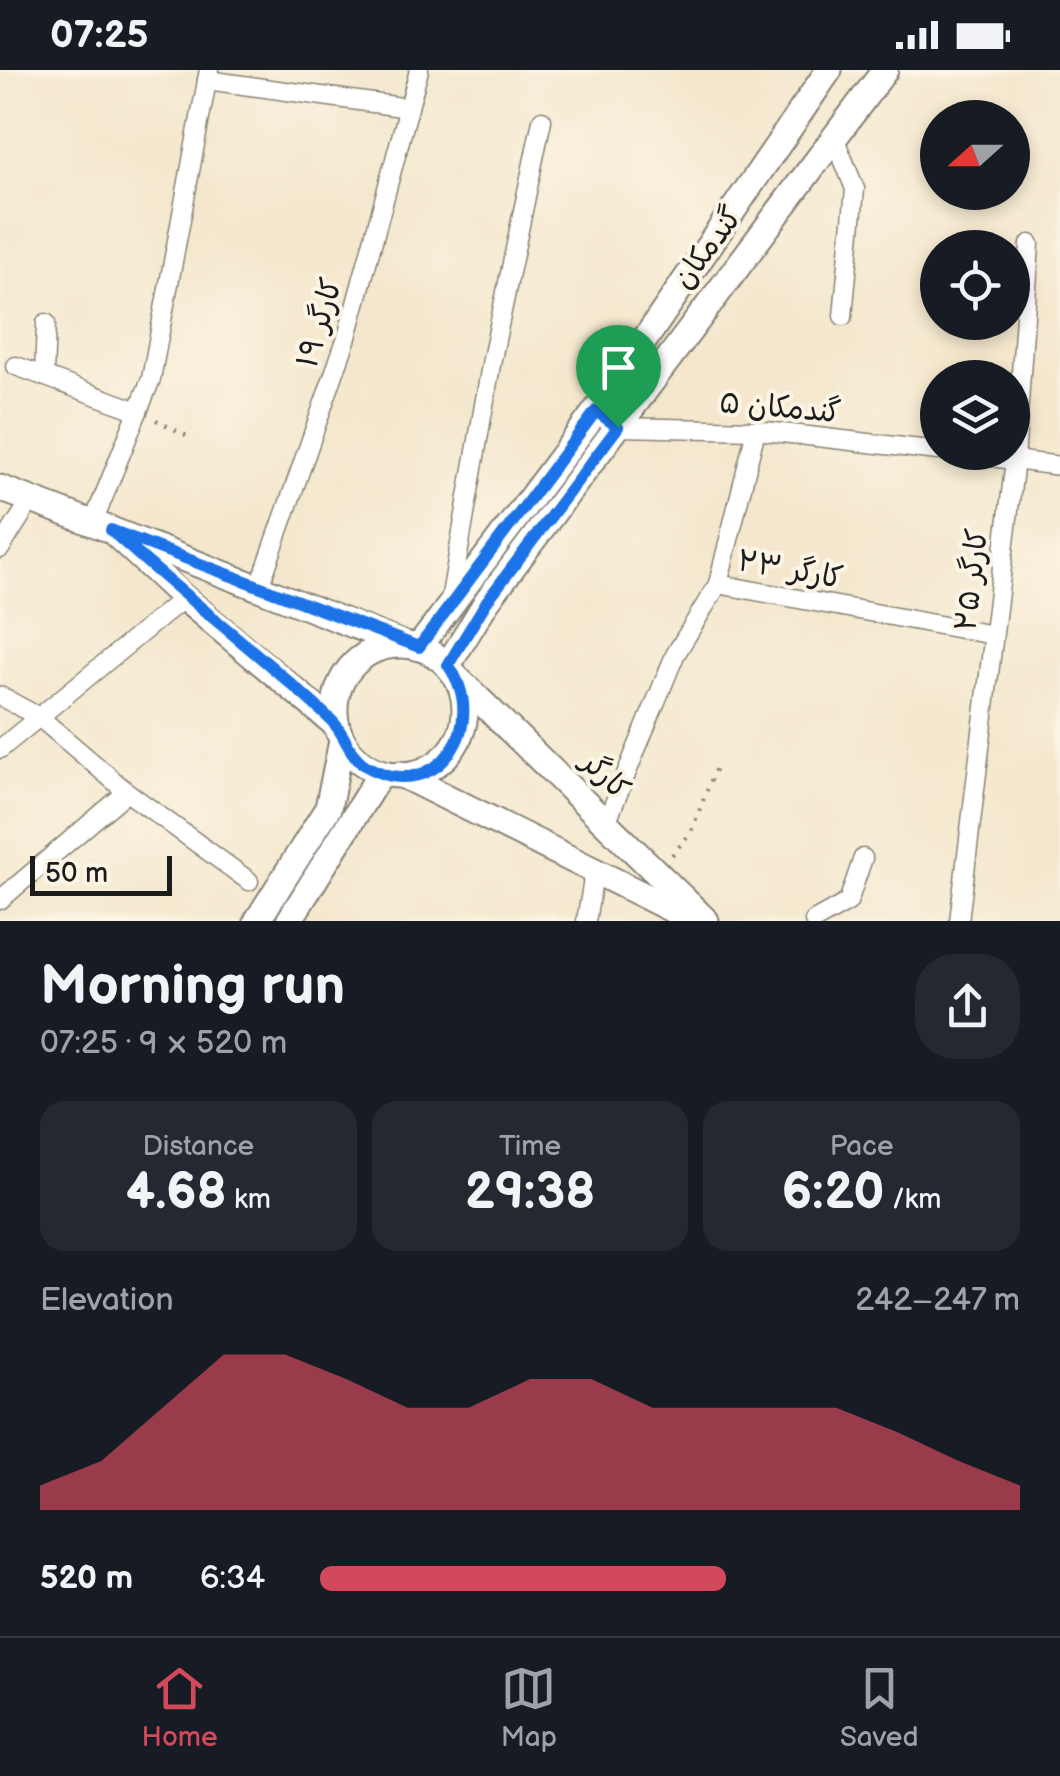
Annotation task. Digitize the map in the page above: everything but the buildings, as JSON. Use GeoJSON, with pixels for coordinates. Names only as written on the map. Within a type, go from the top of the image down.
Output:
{"type":"FeatureCollection","features":[{"type":"Feature","properties":{"kind":"main road","name":"گندمکان"},"geometry":{"type":"LineString","coordinates":[[411,646],[450,602],[596,411],[729,211],[829,70]]}},
{"type":"Feature","properties":{"kind":"main road","name":"گندمکان"},"geometry":{"type":"LineString","coordinates":[[453,672],[487,601],[885,70]]}},
{"type":"Feature","properties":{"kind":"main road"},"geometry":{"type":"LineString","coordinates":[[729,211],[761,232]]}},
{"type":"Feature","properties":{"kind":"main road"},"geometry":{"type":"LineString","coordinates":[[596,411],[618,427]]}},
{"type":"Feature","properties":{"kind":"main road"},"geometry":{"type":"LineString","coordinates":[[0,488],[411,646],[453,672],[466,712],[456,745],[432,768],[390,774],[290,921]]}},
{"type":"Feature","properties":{"kind":"main road"},"geometry":{"type":"LineString","coordinates":[[102,526],[339,733],[366,766],[696,921]]}},
{"type":"Feature","properties":{"kind":"main road"},"geometry":{"type":"LineString","coordinates":[[258,921],[328,808],[339,733],[337,691],[355,662],[369,652],[411,646]]}},
{"type":"Feature","properties":{"kind":"main road","name":"کارگر"},"geometry":{"type":"LineString","coordinates":[[453,672],[706,921]]}},
{"type":"Feature","properties":{"kind":"street","name":"کارگر ۱۹"},"geometry":{"type":"LineString","coordinates":[[259,588],[347,337],[419,70]]}},
{"type":"Feature","properties":{"kind":"street"},"geometry":{"type":"LineString","coordinates":[[102,526],[151,379],[208,75],[409,108]]}},
{"type":"Feature","properties":{"kind":"street","name":"گندمکان"},"geometry":{"type":"LineString","coordinates":[[450,602],[492,359],[542,120]]}},
{"type":"Feature","properties":{"kind":"street"},"geometry":{"type":"LineString","coordinates":[[834,137],[855,189],[842,316]]}},
{"type":"Feature","properties":{"kind":"street"},"geometry":{"type":"LineString","coordinates":[[44,376],[46,323]]}},
{"type":"Feature","properties":{"kind":"street"},"geometry":{"type":"LineString","coordinates":[[16,366],[138,410]]}},
{"type":"Feature","properties":{"kind":"street","name":"گندمکان ۵"},"geometry":{"type":"LineString","coordinates":[[618,427],[756,430],[920,449]]}},
{"type":"Feature","properties":{"kind":"street"},"geometry":{"type":"LineString","coordinates":[[718,584],[756,430]]}},
{"type":"Feature","properties":{"kind":"street"},"geometry":{"type":"LineString","coordinates":[[1030,462],[1060,466]]}},
{"type":"Feature","properties":{"kind":"street","name":"کارگر ۲۵"},"geometry":{"type":"LineString","coordinates":[[959,921],[1014,470]]}},
{"type":"Feature","properties":{"kind":"street"},"geometry":{"type":"LineString","coordinates":[[0,549],[31,500]]}},
{"type":"Feature","properties":{"kind":"street","name":"کارگر ۲۳"},"geometry":{"type":"LineString","coordinates":[[606,822],[675,655],[718,584],[994,636]]}},
{"type":"Feature","properties":{"kind":"street"},"geometry":{"type":"LineString","coordinates":[[0,749],[184,598]]}},
{"type":"Feature","properties":{"kind":"street"},"geometry":{"type":"LineString","coordinates":[[0,696],[39,716],[128,792],[248,882]]}},
{"type":"Feature","properties":{"kind":"street"},"geometry":{"type":"LineString","coordinates":[[0,900],[128,792]]}},
{"type":"Feature","properties":{"kind":"street"},"geometry":{"type":"LineString","coordinates":[[814,921],[848,902],[863,858]]}},
{"type":"Feature","properties":{"kind":"street"},"geometry":{"type":"LineString","coordinates":[[586,921],[594,874]]}},
{"type":"Feature","properties":{"kind":"path"},"geometry":{"type":"LineString","coordinates":[[138,410],[187,436]]}},
{"type":"Feature","properties":{"kind":"path"},"geometry":{"type":"LineString","coordinates":[[656,874],[691,832],[718,762]]}},
{"type":"Feature","properties":{"kind":"route"},"geometry":{"type":"LineString","coordinates":[[596,411],[618,427],[487,601],[448,665],[464,695],[463,729],[445,758],[416,774],[382,773],[352,755],[336,725],[184,598],[111,530],[402,644],[419,647],[596,411]]}}]}
